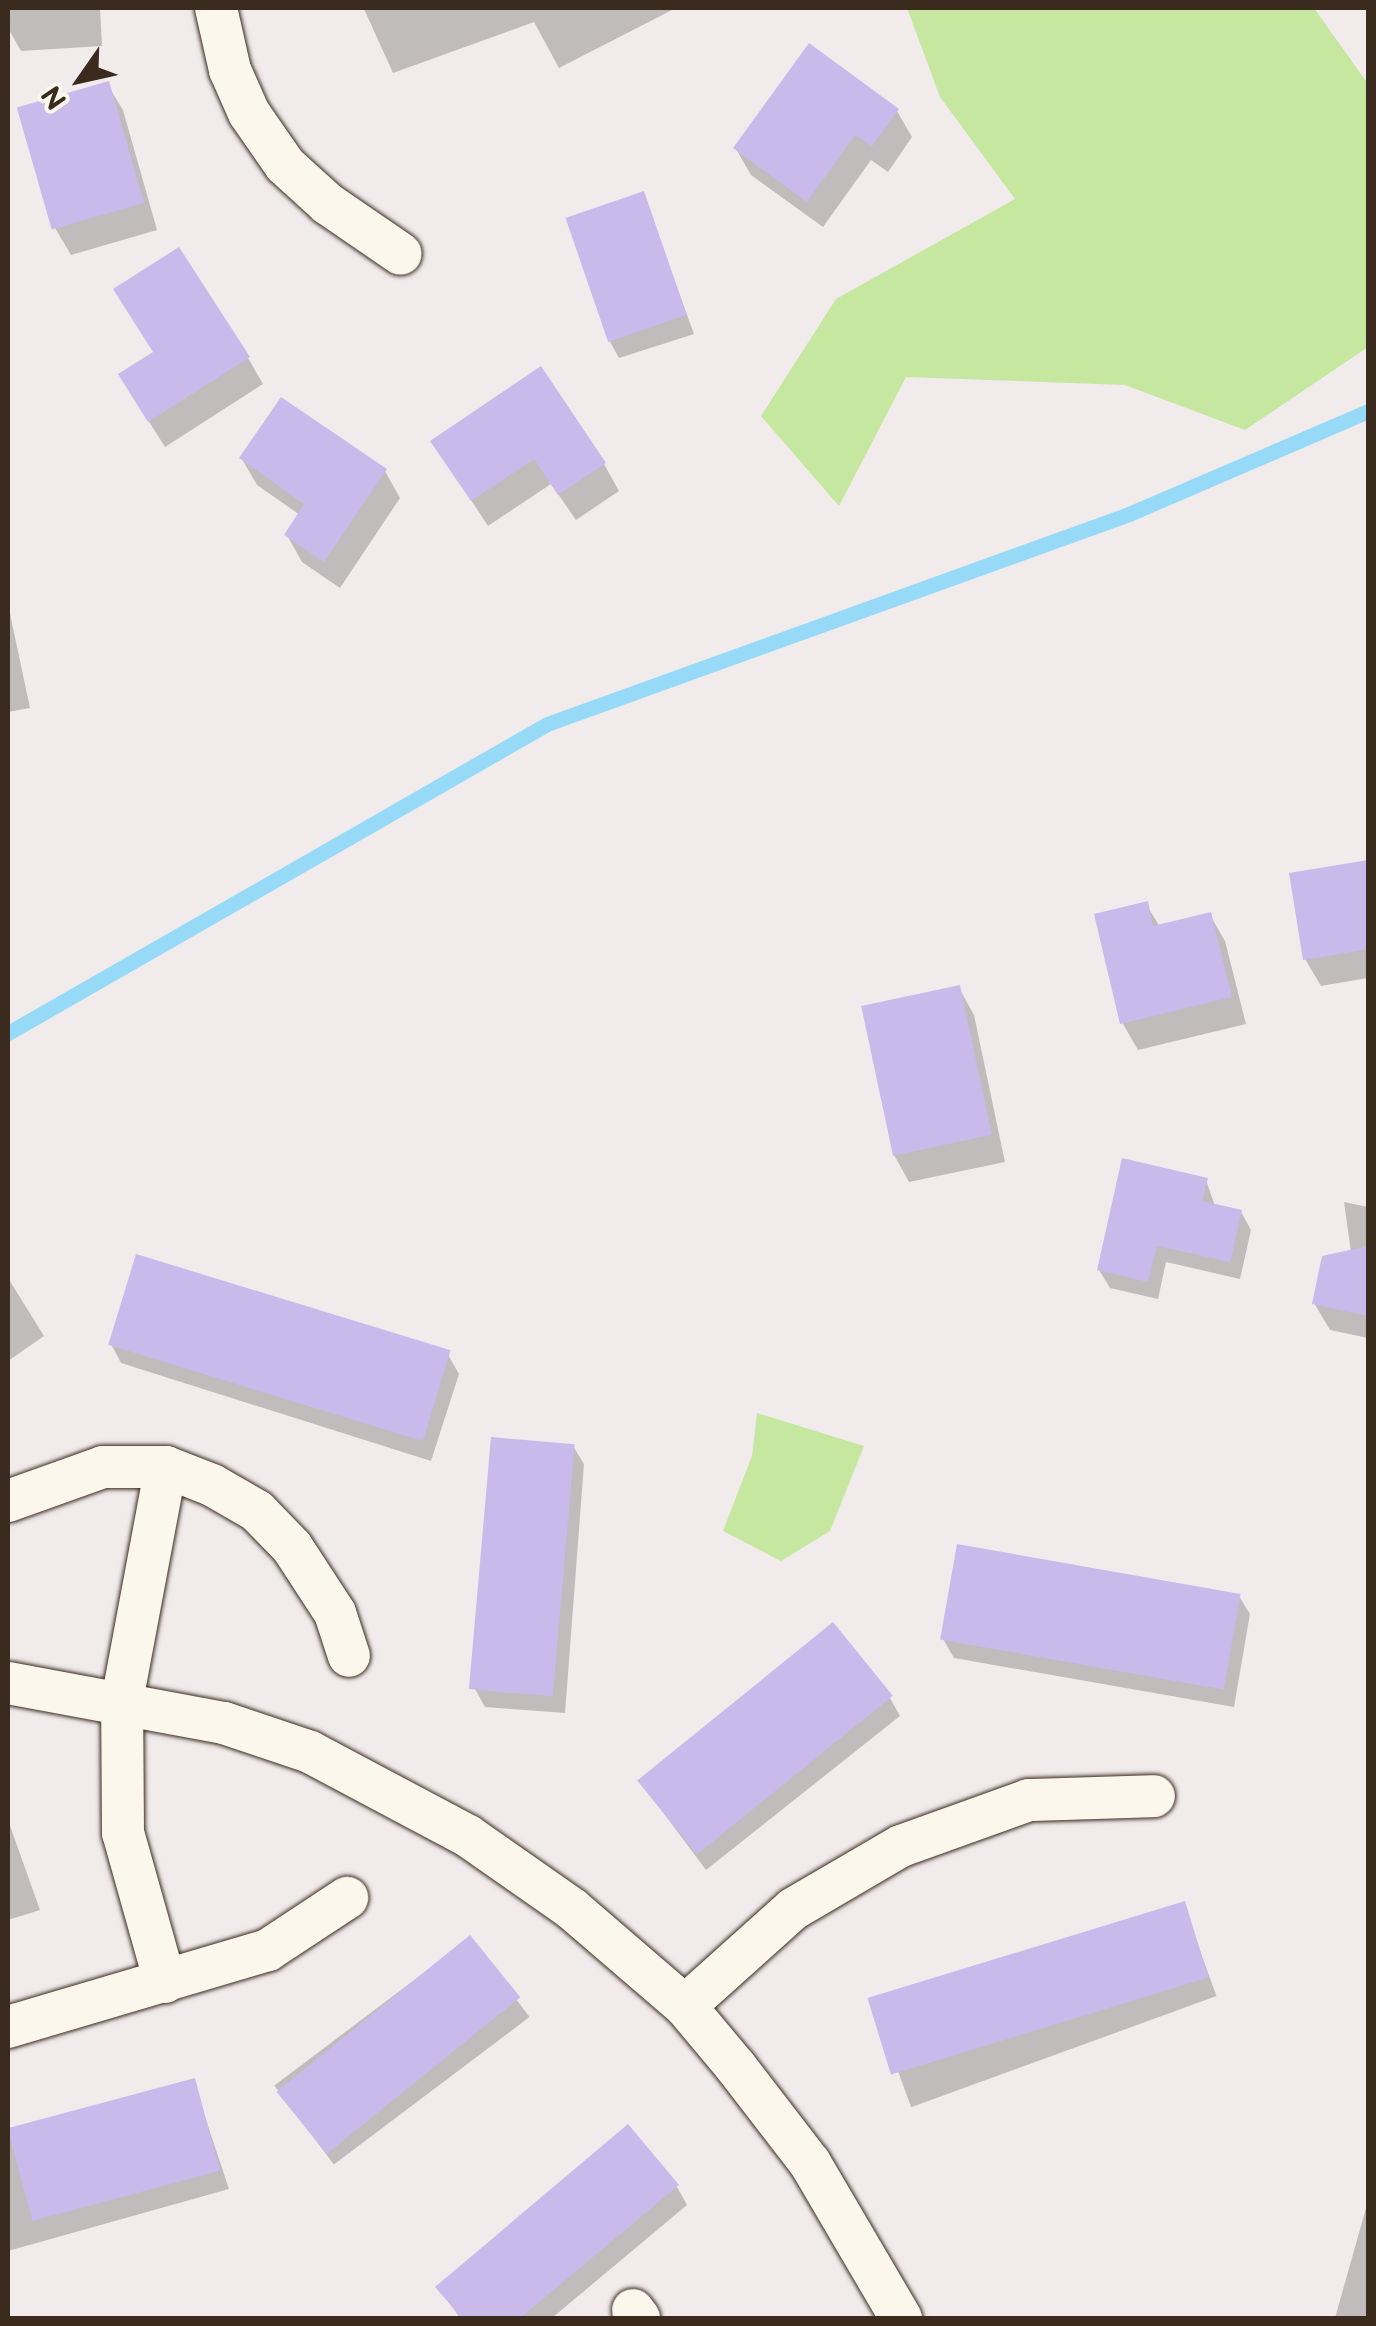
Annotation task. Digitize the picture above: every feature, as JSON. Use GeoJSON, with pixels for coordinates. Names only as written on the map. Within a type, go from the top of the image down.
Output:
{"type":"FeatureCollection","features":[{"type":"Feature","properties":{"kind":"street"},"geometry":{"type":"LineString","coordinates":[[216,8],[230,70],[249,112],[285,164],[328,204],[401,254]]}},
{"type":"Feature","properties":{"kind":"street"},"geometry":{"type":"LineString","coordinates":[[8,1501],[102,1467],[166,1467],[257,1512],[292,1546],[335,1613],[349,1656]]}},
{"type":"Feature","properties":{"kind":"street"},"geometry":{"type":"LineString","coordinates":[[165,1982],[123,1833],[122,1700],[166,1467]]}},
{"type":"Feature","properties":{"kind":"street"},"geometry":{"type":"LineString","coordinates":[[8,1683],[122,1700],[224,1723],[366,1777],[468,1836],[571,1908],[684,2006],[810,2163],[900,2318]]}},
{"type":"Feature","properties":{"kind":"street"},"geometry":{"type":"LineString","coordinates":[[684,2006],[793,1909],[901,1846],[1029,1800],[1154,1796]]}},
{"type":"Feature","properties":{"kind":"street"},"geometry":{"type":"LineString","coordinates":[[8,2027],[268,1950],[347,1898]]}},
{"type":"Feature","properties":{"kind":"green space"},"geometry":{"type":"Polygon","coordinates":[[[907,8],[1314,8],[1368,84],[1368,347],[1245,430],[1125,385],[906,377],[839,506],[761,416],[836,299],[1015,199],[940,97],[907,8]]]}},
{"type":"Feature","properties":{"kind":"green space"},"geometry":{"type":"Polygon","coordinates":[[[757,1413],[864,1446],[830,1531],[781,1561],[723,1531],[752,1456],[757,1413]]]}},
{"type":"Feature","properties":{"kind":"building"},"geometry":{"type":"Polygon","coordinates":[[[809,43],[899,109],[872,146],[855,135],[807,202],[733,148],[809,43]]]}},
{"type":"Feature","properties":{"kind":"building"},"geometry":{"type":"Polygon","coordinates":[[[109,81],[144,203],[52,230],[17,107],[109,81]]]}},
{"type":"Feature","properties":{"kind":"building"},"geometry":{"type":"Polygon","coordinates":[[[644,191],[687,315],[608,342],[566,218],[644,191]]]}},
{"type":"Feature","properties":{"kind":"building"},"geometry":{"type":"Polygon","coordinates":[[[179,247],[250,357],[148,422],[118,374],[153,352],[113,289],[179,247]]]}},
{"type":"Feature","properties":{"kind":"building"},"geometry":{"type":"Polygon","coordinates":[[[541,366],[606,463],[558,495],[534,459],[471,501],[430,441],[541,366]]]}},
{"type":"Feature","properties":{"kind":"building"},"geometry":{"type":"Polygon","coordinates":[[[281,397],[387,469],[324,562],[284,535],[304,504],[239,458],[281,397]]]}},
{"type":"Feature","properties":{"kind":"building"},"geometry":{"type":"Polygon","coordinates":[[[1368,860],[1368,949],[1303,960],[1289,873],[1368,860]]]}},
{"type":"Feature","properties":{"kind":"building"},"geometry":{"type":"Polygon","coordinates":[[[1148,901],[1153,926],[1211,912],[1232,997],[1120,1024],[1094,914],[1148,901]]]}},
{"type":"Feature","properties":{"kind":"building"},"geometry":{"type":"Polygon","coordinates":[[[960,985],[992,1135],[893,1156],[861,1006],[960,985]]]}},
{"type":"Feature","properties":{"kind":"building"},"geometry":{"type":"Polygon","coordinates":[[[1122,1158],[1208,1178],[1202,1201],[1242,1210],[1230,1262],[1157,1246],[1148,1282],[1097,1270],[1122,1158]]]}},
{"type":"Feature","properties":{"kind":"building"},"geometry":{"type":"Polygon","coordinates":[[[1368,1246],[1368,1316],[1312,1304],[1322,1256],[1368,1246]]]}},
{"type":"Feature","properties":{"kind":"building"},"geometry":{"type":"Polygon","coordinates":[[[136,1254],[451,1350],[423,1441],[108,1345],[136,1254]]]}},
{"type":"Feature","properties":{"kind":"building"},"geometry":{"type":"Polygon","coordinates":[[[491,1437],[575,1444],[553,1696],[469,1689],[491,1437]]]}},
{"type":"Feature","properties":{"kind":"building"},"geometry":{"type":"Polygon","coordinates":[[[957,1544],[1241,1594],[1224,1690],[940,1640],[957,1544]]]}},
{"type":"Feature","properties":{"kind":"building"},"geometry":{"type":"Polygon","coordinates":[[[833,1622],[893,1696],[697,1854],[637,1781],[833,1622]]]}},
{"type":"Feature","properties":{"kind":"building"},"geometry":{"type":"Polygon","coordinates":[[[1185,1901],[1208,1978],[891,2075],[868,1998],[1185,1901]]]}},
{"type":"Feature","properties":{"kind":"building"},"geometry":{"type":"Polygon","coordinates":[[[470,1935],[520,1997],[327,2154],[276,2092],[470,1935]]]}},
{"type":"Feature","properties":{"kind":"building"},"geometry":{"type":"Polygon","coordinates":[[[195,2078],[220,2171],[32,2221],[8,2128],[195,2078]]]}},
{"type":"Feature","properties":{"kind":"building"},"geometry":{"type":"Polygon","coordinates":[[[628,2124],[679,2185],[520,2318],[462,2318],[435,2287],[628,2124]]]}},
{"type":"Feature","properties":{"kind":"waterway"},"geometry":{"type":"LineString","coordinates":[[8,1033],[547,724],[1129,514],[1368,411]]}}]}
